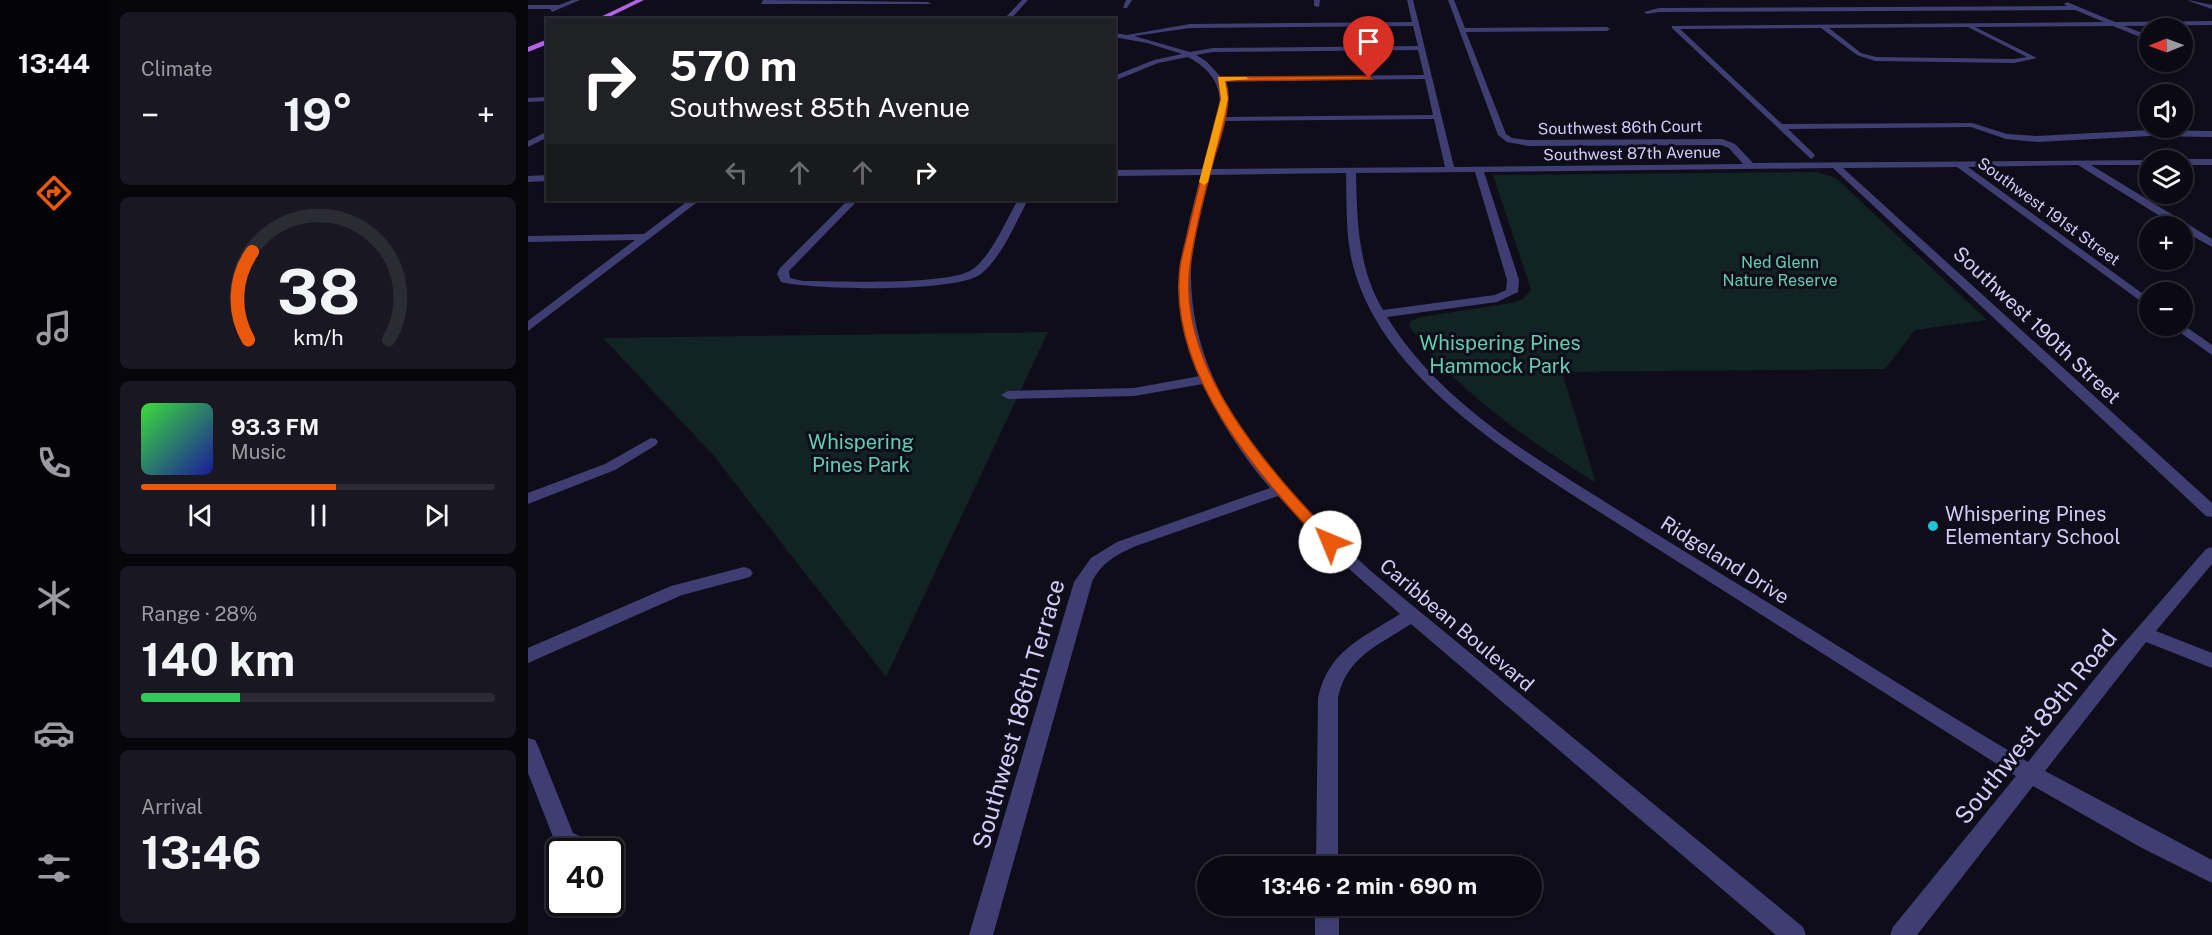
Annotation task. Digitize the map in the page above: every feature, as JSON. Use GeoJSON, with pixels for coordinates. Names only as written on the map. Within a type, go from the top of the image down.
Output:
{"type":"FeatureCollection","features":[{"type":"Feature","properties":{"kind":"main road"},"geometry":{"type":"LineString","coordinates":[[601,18],[641,0]]}},
{"type":"Feature","properties":{"kind":"main road"},"geometry":{"type":"LineString","coordinates":[[528,50],[546,42]]}},
{"type":"Feature","properties":{"kind":"street"},"geometry":{"type":"LineString","coordinates":[[548,12],[577,0]]}},
{"type":"Feature","properties":{"kind":"street"},"geometry":{"type":"LineString","coordinates":[[853,4],[859,0]]}},
{"type":"Feature","properties":{"kind":"street"},"geometry":{"type":"LineString","coordinates":[[1008,18],[1025,0]]}},
{"type":"Feature","properties":{"kind":"street"},"geometry":{"type":"LineString","coordinates":[[1125,7],[1129,0]]}},
{"type":"Feature","properties":{"kind":"street"},"geometry":{"type":"LineString","coordinates":[[1410,0],[1450,170]]}},
{"type":"Feature","properties":{"kind":"street"},"geometry":{"type":"LineString","coordinates":[[1451,0],[1462,30],[1607,29]]}},
{"type":"Feature","properties":{"kind":"street"},"geometry":{"type":"LineString","coordinates":[[2191,0],[2212,7]]}},
{"type":"Feature","properties":{"kind":"street"},"geometry":{"type":"LineString","coordinates":[[766,2],[928,4]]}},
{"type":"Feature","properties":{"kind":"street"},"geometry":{"type":"LineString","coordinates":[[2061,2],[2139,34]]}},
{"type":"Feature","properties":{"kind":"street"},"geometry":{"type":"LineString","coordinates":[[528,7],[560,7]]}},
{"type":"Feature","properties":{"kind":"street"},"geometry":{"type":"LineString","coordinates":[[1647,12],[1659,10],[2074,8]]}},
{"type":"Feature","properties":{"kind":"street"},"geometry":{"type":"LineString","coordinates":[[1810,156],[1674,27],[2212,23]]}},
{"type":"Feature","properties":{"kind":"street"},"geometry":{"type":"LineString","coordinates":[[1125,36],[1156,29],[1196,25],[1415,24]]}},
{"type":"Feature","properties":{"kind":"street"},"geometry":{"type":"LineString","coordinates":[[1822,26],[1865,57],[1902,62],[2019,61],[2034,58],[1968,25]]}},
{"type":"Feature","properties":{"kind":"street","name":"Southwest 86th Court"},"geometry":{"type":"LineString","coordinates":[[1462,30],[1502,135],[1514,141],[1725,142],[1732,146],[1750,166]]}},
{"type":"Feature","properties":{"kind":"street"},"geometry":{"type":"LineString","coordinates":[[1116,35],[1159,44],[1187,54],[1207,65],[1220,79],[1428,77]]}},
{"type":"Feature","properties":{"kind":"street"},"geometry":{"type":"LineString","coordinates":[[1116,78],[1151,63],[1187,54],[1226,50],[1421,48]]}},
{"type":"Feature","properties":{"kind":"street","name":"Caribbean Boulevard"},"geometry":{"type":"LineString","coordinates":[[1220,79],[1225,96],[1186,260],[1185,285],[1190,327],[1206,379],[1235,429],[1280,490],[1346,558],[1794,935]]}},
{"type":"Feature","properties":{"kind":"street"},"geometry":{"type":"LineString","coordinates":[[528,99],[546,99]]}},
{"type":"Feature","properties":{"kind":"street"},"geometry":{"type":"LineString","coordinates":[[1220,119],[1438,117]]}},
{"type":"Feature","properties":{"kind":"street"},"geometry":{"type":"LineString","coordinates":[[1780,127],[1972,124],[2006,136],[2037,139],[2096,138],[2144,133],[2212,134]]}},
{"type":"Feature","properties":{"kind":"street"},"geometry":{"type":"LineString","coordinates":[[528,144],[546,134]]}},
{"type":"Feature","properties":{"kind":"street","name":"Southwest 87th Avenue"},"geometry":{"type":"LineString","coordinates":[[1116,173],[2139,162]]}},
{"type":"Feature","properties":{"kind":"street"},"geometry":{"type":"LineString","coordinates":[[2207,162],[2212,167]]}},
{"type":"Feature","properties":{"kind":"street"},"geometry":{"type":"LineString","coordinates":[[2080,163],[2212,244]]}},
{"type":"Feature","properties":{"kind":"street","name":"Southwest 191st Street"},"geometry":{"type":"LineString","coordinates":[[1959,164],[2139,297]]}},
{"type":"Feature","properties":{"kind":"street","name":"Southwest 190th Street"},"geometry":{"type":"LineString","coordinates":[[1836,166],[2212,512]]}},
{"type":"Feature","properties":{"kind":"street"},"geometry":{"type":"LineString","coordinates":[[1380,314],[1497,298],[1512,292],[1513,280],[1479,169]]}},
{"type":"Feature","properties":{"kind":"street","name":"Ridgeland Drive"},"geometry":{"type":"LineString","coordinates":[[1351,171],[1355,258],[1363,283],[1380,314],[1397,340],[1424,371],[1472,417],[1505,444],[1571,488],[2031,775],[2126,829],[2212,872]]}},
{"type":"Feature","properties":{"kind":"street"},"geometry":{"type":"LineString","coordinates":[[528,179],[546,178]]}},
{"type":"Feature","properties":{"kind":"street"},"geometry":{"type":"LineString","coordinates":[[528,327],[694,201]]}},
{"type":"Feature","properties":{"kind":"street"},"geometry":{"type":"LineString","coordinates":[[852,201],[784,270],[785,280],[803,284],[940,282],[966,278],[981,268],[1022,201]]}},
{"type":"Feature","properties":{"kind":"street"},"geometry":{"type":"LineString","coordinates":[[528,239],[646,237]]}},
{"type":"Feature","properties":{"kind":"street"},"geometry":{"type":"LineString","coordinates":[[528,312],[547,312]]}},
{"type":"Feature","properties":{"kind":"street"},"geometry":{"type":"LineString","coordinates":[[2191,336],[2212,351]]}},
{"type":"Feature","properties":{"kind":"street"},"geometry":{"type":"LineString","coordinates":[[1008,395],[1134,392],[1206,379]]}},
{"type":"Feature","properties":{"kind":"street"},"geometry":{"type":"LineString","coordinates":[[528,499],[610,467],[651,442]]}},
{"type":"Feature","properties":{"kind":"street","name":"Southwest 186th Terrace"},"geometry":{"type":"LineString","coordinates":[[981,935],[1083,582],[1092,565],[1113,550],[1130,542],[1280,490]]}},
{"type":"Feature","properties":{"kind":"street","name":"Southwest 89th Road"},"geometry":{"type":"LineString","coordinates":[[1902,935],[2120,661],[2212,553]]}},
{"type":"Feature","properties":{"kind":"street"},"geometry":{"type":"LineString","coordinates":[[528,656],[677,590],[744,573]]}},
{"type":"Feature","properties":{"kind":"street"},"geometry":{"type":"LineString","coordinates":[[1327,856],[1327,719],[1331,683],[1342,662],[1350,655],[1412,615]]}},
{"type":"Feature","properties":{"kind":"street"},"geometry":{"type":"LineString","coordinates":[[2144,634],[2212,662]]}},
{"type":"Feature","properties":{"kind":"street"},"geometry":{"type":"LineString","coordinates":[[528,746],[533,776],[564,838]]}},
{"type":"Feature","properties":{"kind":"street"},"geometry":{"type":"LineString","coordinates":[[1327,916],[1327,935]]}},
{"type":"Feature","properties":{"kind":"green space","name":"Ned Glenn Nature Reserve"},"geometry":{"type":"Polygon","coordinates":[[[1817,172],[1836,178],[1987,320],[1915,330],[1885,369],[1562,372],[1596,483],[1519,432],[1471,393],[1448,372],[1409,326],[1410,322],[1420,317],[1512,303],[1523,299],[1531,289],[1493,175],[1817,172]]]}},
{"type":"Feature","properties":{"kind":"green space","name":"Whispering Pines Park"},"geometry":{"type":"Polygon","coordinates":[[[1048,332],[886,677],[713,455],[603,338],[1048,332]]]}},
{"type":"Feature","properties":{"kind":"slow traffic"},"geometry":{"type":"LineString","coordinates":[[1204,182],[1225,99],[1224,87],[1220,79],[1246,79]]}},
{"type":"Feature","properties":{"kind":"place","name":"Whispering Pines Elementary School"},"geometry":{"type":"Point","coordinates":[1933,526]}},
{"type":"Feature","properties":{"kind":"route"},"geometry":{"type":"LineString","coordinates":[[1330,542],[1280,490],[1263,468],[1226,415],[1206,379],[1190,327],[1185,298],[1185,268],[1225,99],[1224,87],[1220,79],[1369,78]]}},
{"type":"Feature","properties":{"kind":"park label","name":"Whispering Pines Hammock Park"},"geometry":{"type":"Point","coordinates":[1500,354]}}]}
